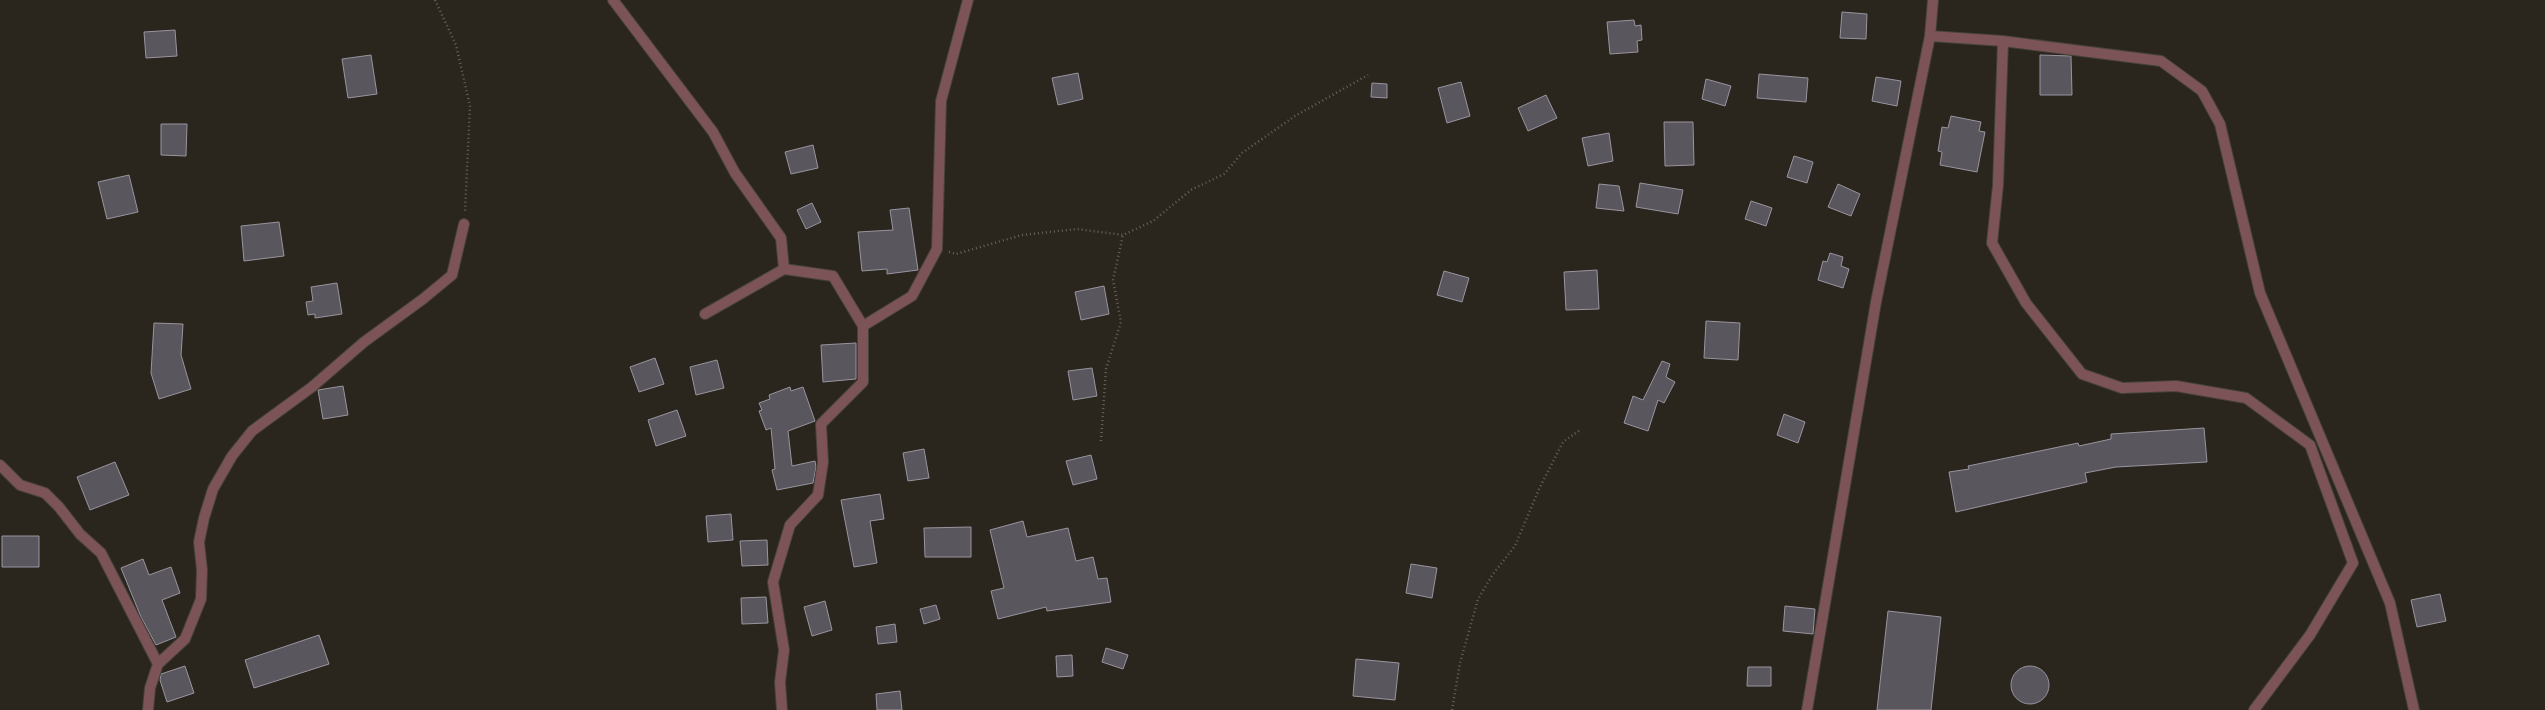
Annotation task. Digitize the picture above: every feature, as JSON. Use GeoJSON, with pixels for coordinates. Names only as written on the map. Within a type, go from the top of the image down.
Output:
{"type":"FeatureCollection","features":[{"type":"Feature","properties":{"kind":"street"},"geometry":{"type":"LineString","coordinates":[[613,0],[713,132],[735,173],[781,238],[784,269]]}},
{"type":"Feature","properties":{"kind":"street"},"geometry":{"type":"LineString","coordinates":[[864,326],[912,296],[937,249],[941,101],[968,0]]}},
{"type":"Feature","properties":{"kind":"street"},"geometry":{"type":"LineString","coordinates":[[1807,710],[1827,604],[1876,302],[1930,36],[1933,0]]}},
{"type":"Feature","properties":{"kind":"street"},"geometry":{"type":"LineString","coordinates":[[1930,36],[2003,41],[2161,61],[2202,91],[2220,124],[2260,293],[2390,603],[2414,710]]}},
{"type":"Feature","properties":{"kind":"street"},"geometry":{"type":"LineString","coordinates":[[2003,41],[1999,178],[1992,243],[2026,303],[2082,374],[2122,388],[2176,386],[2246,398],[2310,445],[2353,563],[2310,635],[2254,710]]}},
{"type":"Feature","properties":{"kind":"street"},"geometry":{"type":"LineString","coordinates":[[148,710],[150,688],[158,664],[185,639],[201,599],[202,570],[199,542],[201,530],[213,489],[232,456],[252,431],[312,387],[364,342],[423,299],[452,275],[464,224]]}},
{"type":"Feature","properties":{"kind":"street"},"geometry":{"type":"LineString","coordinates":[[705,314],[784,269],[833,276],[864,326],[863,382],[821,424],[823,462],[818,495],[790,525],[773,582],[784,650],[780,682],[782,710]]}},
{"type":"Feature","properties":{"kind":"street"},"geometry":{"type":"LineString","coordinates":[[0,465],[20,485],[45,493],[59,507],[80,534],[101,553],[158,664]]}},
{"type":"Feature","properties":{"kind":"path"},"geometry":{"type":"LineString","coordinates":[[435,0],[456,45],[470,106],[464,224]]}},
{"type":"Feature","properties":{"kind":"path"},"geometry":{"type":"LineString","coordinates":[[937,249],[956,254],[1022,235],[1077,229],[1123,235],[1153,221],[1191,190],[1224,174],[1242,152],[1295,116],[1368,74]]}},
{"type":"Feature","properties":{"kind":"path"},"geometry":{"type":"LineString","coordinates":[[1101,441],[1106,369],[1121,322],[1113,280],[1123,235]]}},
{"type":"Feature","properties":{"kind":"path"},"geometry":{"type":"LineString","coordinates":[[1452,710],[1460,663],[1478,599],[1493,574],[1515,546],[1539,489],[1563,442],[1580,430]]}},
{"type":"Feature","properties":{"kind":"building"},"geometry":{"type":"Polygon","coordinates":[[[1842,12],[1867,14],[1866,39],[1840,38],[1842,12]]]}},
{"type":"Feature","properties":{"kind":"building"},"geometry":{"type":"Polygon","coordinates":[[[1634,20],[1635,26],[1641,25],[1642,40],[1637,41],[1638,52],[1610,54],[1607,22],[1634,20]]]}},
{"type":"Feature","properties":{"kind":"building"},"geometry":{"type":"Polygon","coordinates":[[[175,30],[177,56],[146,58],[144,32],[175,30]]]}},
{"type":"Feature","properties":{"kind":"building"},"geometry":{"type":"Polygon","coordinates":[[[371,55],[377,94],[348,98],[342,59],[371,55]]]}},
{"type":"Feature","properties":{"kind":"building"},"geometry":{"type":"Polygon","coordinates":[[[2040,55],[2071,56],[2072,95],[2040,95],[2040,55]]]}},
{"type":"Feature","properties":{"kind":"building"},"geometry":{"type":"Polygon","coordinates":[[[1078,73],[1083,99],[1058,105],[1052,78],[1078,73]]]}},
{"type":"Feature","properties":{"kind":"building"},"geometry":{"type":"Polygon","coordinates":[[[1759,74],[1808,78],[1806,102],[1757,98],[1759,74]]]}},
{"type":"Feature","properties":{"kind":"building"},"geometry":{"type":"Polygon","coordinates":[[[1876,77],[1901,81],[1897,106],[1872,101],[1876,77]]]}},
{"type":"Feature","properties":{"kind":"building"},"geometry":{"type":"Polygon","coordinates":[[[1706,79],[1731,86],[1725,106],[1702,99],[1706,79]]]}},
{"type":"Feature","properties":{"kind":"building"},"geometry":{"type":"Polygon","coordinates":[[[1461,82],[1470,116],[1447,123],[1438,88],[1461,82]]]}},
{"type":"Feature","properties":{"kind":"building"},"geometry":{"type":"Polygon","coordinates":[[[1372,83],[1387,84],[1387,98],[1371,97],[1372,83]]]}},
{"type":"Feature","properties":{"kind":"building"},"geometry":{"type":"Polygon","coordinates":[[[1546,95],[1557,118],[1528,131],[1518,108],[1546,95]]]}},
{"type":"Feature","properties":{"kind":"building"},"geometry":{"type":"Polygon","coordinates":[[[1951,116],[1981,122],[1979,131],[1985,132],[1977,172],[1940,165],[1942,152],[1938,151],[1942,127],[1948,128],[1951,116]]]}},
{"type":"Feature","properties":{"kind":"building"},"geometry":{"type":"Polygon","coordinates":[[[1664,122],[1693,122],[1694,165],[1665,166],[1664,122]]]}},
{"type":"Feature","properties":{"kind":"building"},"geometry":{"type":"Polygon","coordinates":[[[161,124],[187,124],[186,156],[161,155],[161,124]]]}},
{"type":"Feature","properties":{"kind":"building"},"geometry":{"type":"Polygon","coordinates":[[[1609,133],[1613,161],[1588,166],[1582,138],[1609,133]]]}},
{"type":"Feature","properties":{"kind":"building"},"geometry":{"type":"Polygon","coordinates":[[[813,145],[818,168],[791,174],[785,152],[813,145]]]}},
{"type":"Feature","properties":{"kind":"building"},"geometry":{"type":"Polygon","coordinates":[[[1794,156],[1813,162],[1807,183],[1787,177],[1794,156]]]}},
{"type":"Feature","properties":{"kind":"building"},"geometry":{"type":"Polygon","coordinates":[[[129,175],[138,212],[107,219],[98,182],[129,175]]]}},
{"type":"Feature","properties":{"kind":"building"},"geometry":{"type":"Polygon","coordinates":[[[1640,183],[1683,190],[1678,214],[1636,207],[1640,183]]]}},
{"type":"Feature","properties":{"kind":"building"},"geometry":{"type":"Polygon","coordinates":[[[1599,184],[1619,186],[1624,211],[1596,208],[1599,184]]]}},
{"type":"Feature","properties":{"kind":"building"},"geometry":{"type":"Polygon","coordinates":[[[1838,184],[1860,194],[1851,216],[1828,207],[1838,184]]]}},
{"type":"Feature","properties":{"kind":"building"},"geometry":{"type":"Polygon","coordinates":[[[1751,201],[1772,208],[1766,226],[1745,219],[1751,201]]]}},
{"type":"Feature","properties":{"kind":"building"},"geometry":{"type":"Polygon","coordinates":[[[812,203],[821,222],[806,229],[797,210],[812,203]]]}},
{"type":"Feature","properties":{"kind":"building"},"geometry":{"type":"Polygon","coordinates":[[[909,208],[918,270],[887,274],[887,269],[862,271],[858,232],[893,230],[890,210],[909,208]]]}},
{"type":"Feature","properties":{"kind":"building"},"geometry":{"type":"Polygon","coordinates":[[[279,222],[284,256],[244,261],[241,226],[279,222]]]}},
{"type":"Feature","properties":{"kind":"building"},"geometry":{"type":"Polygon","coordinates":[[[1830,253],[1843,257],[1841,266],[1849,269],[1843,288],[1818,280],[1823,261],[1827,262],[1830,253]]]}},
{"type":"Feature","properties":{"kind":"building"},"geometry":{"type":"Polygon","coordinates":[[[1597,270],[1599,309],[1566,310],[1564,272],[1597,270]]]}},
{"type":"Feature","properties":{"kind":"building"},"geometry":{"type":"Polygon","coordinates":[[[1444,271],[1469,278],[1462,302],[1437,295],[1444,271]]]}},
{"type":"Feature","properties":{"kind":"building"},"geometry":{"type":"Polygon","coordinates":[[[337,283],[342,314],[315,318],[315,314],[308,315],[306,302],[313,301],[311,287],[337,283]]]}},
{"type":"Feature","properties":{"kind":"building"},"geometry":{"type":"Polygon","coordinates":[[[1104,286],[1109,314],[1081,320],[1075,292],[1104,286]]]}},
{"type":"Feature","properties":{"kind":"building"},"geometry":{"type":"Polygon","coordinates":[[[1706,321],[1740,323],[1738,360],[1704,358],[1706,321]]]}},
{"type":"Feature","properties":{"kind":"building"},"geometry":{"type":"Polygon","coordinates":[[[154,323],[183,324],[181,355],[191,389],[159,399],[151,373],[154,323]]]}},
{"type":"Feature","properties":{"kind":"building"},"geometry":{"type":"Polygon","coordinates":[[[856,343],[856,379],[823,382],[821,345],[856,343]]]}},
{"type":"Feature","properties":{"kind":"building"},"geometry":{"type":"Polygon","coordinates":[[[655,358],[664,384],[639,392],[630,367],[655,358]]]}},
{"type":"Feature","properties":{"kind":"building"},"geometry":{"type":"Polygon","coordinates":[[[717,360],[724,388],[696,395],[690,367],[717,360]]]}},
{"type":"Feature","properties":{"kind":"building"},"geometry":{"type":"Polygon","coordinates":[[[1662,361],[1670,364],[1666,377],[1675,382],[1664,403],[1658,400],[1648,431],[1624,423],[1633,396],[1643,400],[1662,361]]]}},
{"type":"Feature","properties":{"kind":"building"},"geometry":{"type":"Polygon","coordinates":[[[1092,368],[1097,396],[1073,400],[1068,371],[1092,368]]]}},
{"type":"Feature","properties":{"kind":"building"},"geometry":{"type":"Polygon","coordinates":[[[343,386],[348,415],[323,419],[318,390],[343,386]]]}},
{"type":"Feature","properties":{"kind":"building"},"geometry":{"type":"Polygon","coordinates":[[[790,387],[791,391],[803,387],[815,421],[788,431],[792,466],[815,461],[816,467],[813,483],[777,490],[772,470],[775,469],[771,428],[766,430],[759,411],[762,410],[759,403],[770,399],[769,395],[790,387]]]}},
{"type":"Feature","properties":{"kind":"building"},"geometry":{"type":"Polygon","coordinates":[[[677,410],[686,436],[656,446],[648,420],[677,410]]]}},
{"type":"Feature","properties":{"kind":"building"},"geometry":{"type":"Polygon","coordinates":[[[1784,414],[1805,422],[1798,443],[1777,435],[1784,414]]]}},
{"type":"Feature","properties":{"kind":"building"},"geometry":{"type":"Polygon","coordinates":[[[2204,428],[2207,462],[2116,467],[2085,473],[2087,482],[1956,512],[1949,472],[1969,469],[1968,466],[2078,443],[2079,446],[2111,439],[2111,434],[2204,428]]]}},
{"type":"Feature","properties":{"kind":"building"},"geometry":{"type":"Polygon","coordinates":[[[924,449],[929,478],[908,481],[903,453],[924,449]]]}},
{"type":"Feature","properties":{"kind":"building"},"geometry":{"type":"Polygon","coordinates":[[[1091,455],[1097,479],[1073,485],[1066,461],[1091,455]]]}},
{"type":"Feature","properties":{"kind":"building"},"geometry":{"type":"Polygon","coordinates":[[[115,462],[129,495],[90,510],[77,477],[115,462]]]}},
{"type":"Feature","properties":{"kind":"building"},"geometry":{"type":"Polygon","coordinates":[[[880,494],[884,519],[870,521],[877,563],[854,567],[841,500],[880,494]]]}},
{"type":"Feature","properties":{"kind":"building"},"geometry":{"type":"Polygon","coordinates":[[[731,514],[733,540],[708,542],[706,516],[731,514]]]}},
{"type":"Feature","properties":{"kind":"building"},"geometry":{"type":"Polygon","coordinates":[[[1023,521],[1027,537],[1068,528],[1076,561],[1093,557],[1098,579],[1107,578],[1111,602],[1047,611],[1046,607],[998,619],[991,591],[1004,588],[990,530],[1023,521]]]}},
{"type":"Feature","properties":{"kind":"building"},"geometry":{"type":"Polygon","coordinates":[[[971,527],[971,557],[925,557],[924,528],[971,527]]]}},
{"type":"Feature","properties":{"kind":"building"},"geometry":{"type":"Polygon","coordinates":[[[2,536],[39,536],[39,567],[2,567],[2,536]]]}},
{"type":"Feature","properties":{"kind":"building"},"geometry":{"type":"Polygon","coordinates":[[[767,540],[768,565],[742,566],[740,541],[767,540]]]}},
{"type":"Feature","properties":{"kind":"building"},"geometry":{"type":"Polygon","coordinates":[[[143,559],[149,575],[171,567],[180,593],[162,600],[176,637],[156,645],[141,617],[121,568],[143,559]]]}},
{"type":"Feature","properties":{"kind":"building"},"geometry":{"type":"Polygon","coordinates":[[[1411,564],[1437,568],[1432,598],[1406,593],[1411,564]]]}},
{"type":"Feature","properties":{"kind":"building"},"geometry":{"type":"Polygon","coordinates":[[[2440,594],[2446,621],[2417,627],[2411,600],[2440,594]]]}},
{"type":"Feature","properties":{"kind":"building"},"geometry":{"type":"Polygon","coordinates":[[[766,597],[768,623],[742,624],[741,598],[766,597]]]}},
{"type":"Feature","properties":{"kind":"building"},"geometry":{"type":"Polygon","coordinates":[[[825,601],[832,630],[812,636],[804,607],[825,601]]]}},
{"type":"Feature","properties":{"kind":"building"},"geometry":{"type":"Polygon","coordinates":[[[936,605],[940,619],[924,624],[920,609],[936,605]]]}},
{"type":"Feature","properties":{"kind":"building"},"geometry":{"type":"Polygon","coordinates":[[[1785,606],[1815,609],[1813,634],[1783,631],[1785,606]]]}},
{"type":"Feature","properties":{"kind":"building"},"geometry":{"type":"Polygon","coordinates":[[[1888,611],[1941,617],[1931,710],[1877,710],[1888,611]]]}},
{"type":"Feature","properties":{"kind":"building"},"geometry":{"type":"Polygon","coordinates":[[[895,624],[897,642],[878,644],[876,627],[895,624]]]}},
{"type":"Feature","properties":{"kind":"building"},"geometry":{"type":"Polygon","coordinates":[[[319,635],[329,664],[254,688],[245,660],[319,635]]]}},
{"type":"Feature","properties":{"kind":"building"},"geometry":{"type":"Polygon","coordinates":[[[1106,648],[1128,655],[1123,669],[1102,662],[1106,648]]]}},
{"type":"Feature","properties":{"kind":"building"},"geometry":{"type":"Polygon","coordinates":[[[1072,655],[1073,676],[1057,677],[1056,656],[1072,655]]]}},
{"type":"Feature","properties":{"kind":"building"},"geometry":{"type":"Polygon","coordinates":[[[1356,659],[1399,663],[1395,700],[1353,696],[1356,659]]]}},
{"type":"Feature","properties":{"kind":"building"},"geometry":{"type":"Polygon","coordinates":[[[185,666],[194,693],[167,702],[160,680],[161,674],[185,666]]]}},
{"type":"Feature","properties":{"kind":"building"},"geometry":{"type":"Polygon","coordinates":[[[2026,666],[2034,666],[2041,669],[2046,674],[2049,685],[2046,696],[2041,701],[2034,704],[2026,704],[2019,701],[2014,696],[2011,689],[2011,681],[2014,674],[2019,669],[2026,666]]]}},
{"type":"Feature","properties":{"kind":"building"},"geometry":{"type":"Polygon","coordinates":[[[1748,667],[1771,667],[1771,686],[1747,686],[1748,667]]]}},
{"type":"Feature","properties":{"kind":"building"},"geometry":{"type":"Polygon","coordinates":[[[900,691],[902,710],[877,710],[876,694],[900,691]]]}}]}
